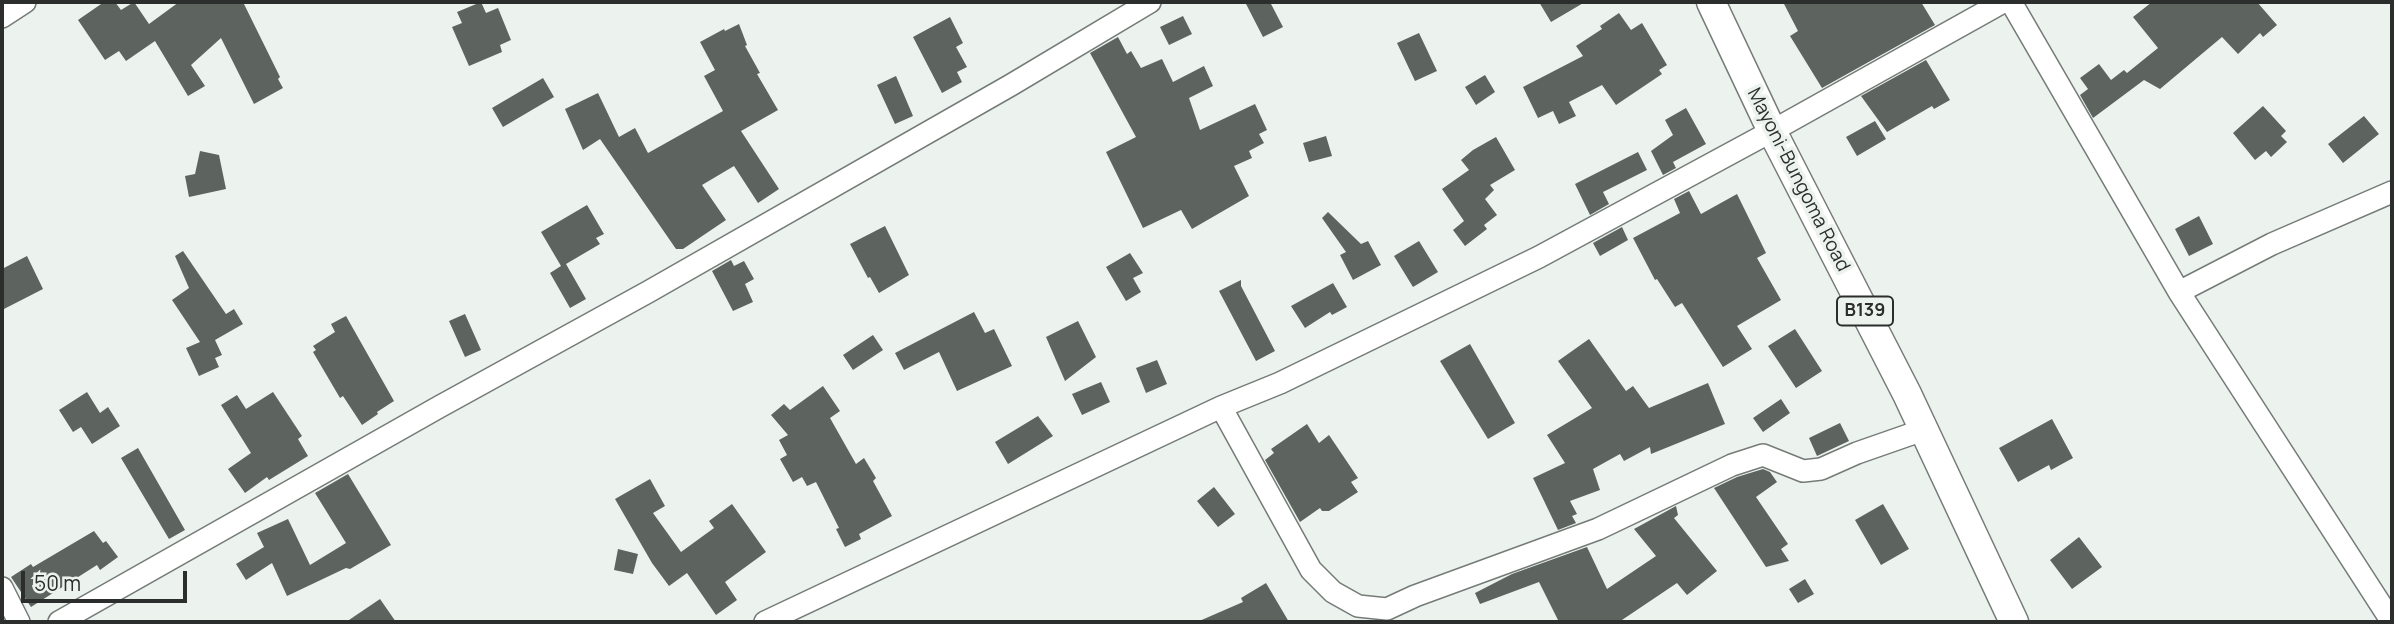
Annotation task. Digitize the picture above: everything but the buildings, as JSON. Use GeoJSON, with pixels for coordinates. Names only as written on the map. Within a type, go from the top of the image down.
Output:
{"type":"FeatureCollection","features":[{"type":"Feature","properties":{"kind":"main road","name":"Mayoni-Bungoma Road"},"geometry":{"type":"LineString","coordinates":[[1711,2],[1772,131],[1907,394],[2014,622]]}},
{"type":"Feature","properties":{"kind":"street"},"geometry":{"type":"LineString","coordinates":[[2,17],[25,2]]}},
{"type":"Feature","properties":{"kind":"street"},"geometry":{"type":"LineString","coordinates":[[59,622],[439,407],[660,286],[1011,85],[1150,2]]}},
{"type":"Feature","properties":{"kind":"street"},"geometry":{"type":"LineString","coordinates":[[765,622],[1221,407],[1280,383],[1539,257],[2003,2]]}},
{"type":"Feature","properties":{"kind":"street"},"geometry":{"type":"LineString","coordinates":[[2011,2],[2179,292],[2392,622]]}},
{"type":"Feature","properties":{"kind":"street"},"geometry":{"type":"LineString","coordinates":[[2179,292],[2272,244],[2392,192]]}},
{"type":"Feature","properties":{"kind":"street"},"geometry":{"type":"LineString","coordinates":[[1221,407],[1311,570],[1333,592],[1358,606],[1387,609],[1415,596],[1598,529],[1732,465],[1763,455],[1803,471],[1821,469],[1923,430]]}},
{"type":"Feature","properties":{"kind":"street"},"geometry":{"type":"LineString","coordinates":[[2,587],[19,622]]}}]}
